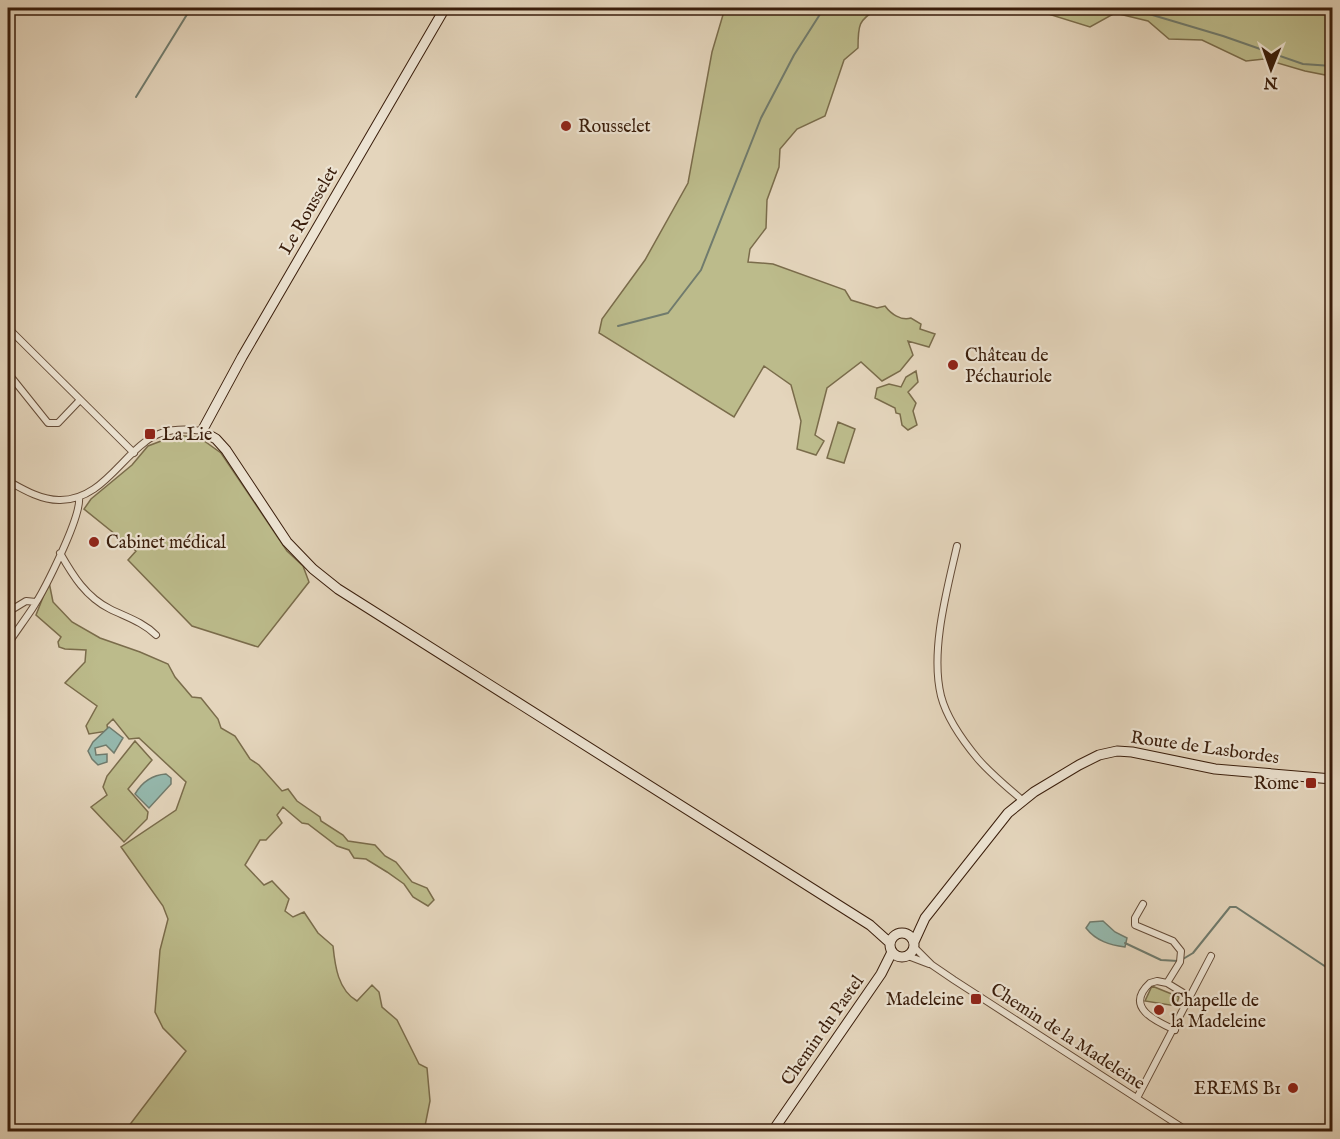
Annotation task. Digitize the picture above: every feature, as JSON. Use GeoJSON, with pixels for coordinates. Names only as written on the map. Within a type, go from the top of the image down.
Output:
{"type":"FeatureCollection","features":[{"type":"Feature","properties":{"kind":"street","name":"Le Rousselet"},"geometry":{"type":"LineString","coordinates":[[202,430],[445,8]]}},
{"type":"Feature","properties":{"kind":"street"},"geometry":{"type":"LineString","coordinates":[[8,328],[134,453]]}},
{"type":"Feature","properties":{"kind":"street"},"geometry":{"type":"LineString","coordinates":[[8,373],[48,423],[58,423],[80,401]]}},
{"type":"Feature","properties":{"kind":"street"},"geometry":{"type":"LineString","coordinates":[[8,482],[47,498],[58,500],[79,497],[93,490],[146,440],[177,429],[202,430],[216,439],[226,450],[286,542],[313,569],[338,589],[870,925],[897,952]]}},
{"type":"Feature","properties":{"kind":"street"},"geometry":{"type":"LineString","coordinates":[[8,644],[36,602],[60,553],[78,512],[79,497]]}},
{"type":"Feature","properties":{"kind":"street"},"geometry":{"type":"LineString","coordinates":[[957,546],[939,643],[941,695],[955,727],[979,760],[1022,800]]}},
{"type":"Feature","properties":{"kind":"street"},"geometry":{"type":"LineString","coordinates":[[60,553],[73,576],[89,595],[109,608],[142,624],[156,635]]}},
{"type":"Feature","properties":{"kind":"street"},"geometry":{"type":"LineString","coordinates":[[8,612],[26,601],[36,602]]}},
{"type":"Feature","properties":{"kind":"street","name":"Route de Lasbordes"},"geometry":{"type":"LineString","coordinates":[[907,934],[925,918],[996,826],[1022,800],[1090,759],[1117,751],[1132,752],[1197,766],[1234,771],[1332,779]]}},
{"type":"Feature","properties":{"kind":"street"},"geometry":{"type":"LineString","coordinates":[[1143,904],[1135,918],[1135,925],[1173,941],[1181,951],[1180,962],[1167,984]]}},
{"type":"Feature","properties":{"kind":"street","name":"Route de Lasbordes"},"geometry":{"type":"LineString","coordinates":[[914,944],[925,918]]}},
{"type":"Feature","properties":{"kind":"street"},"geometry":{"type":"LineString","coordinates":[[870,925],[896,934],[907,934],[914,944]]}},
{"type":"Feature","properties":{"kind":"street","name":"Chemin du Pastel"},"geometry":{"type":"LineString","coordinates":[[896,934],[897,952]]}},
{"type":"Feature","properties":{"kind":"street","name":"Chemin du Pastel"},"geometry":{"type":"LineString","coordinates":[[772,1131],[880,974],[897,952],[914,944]]}},
{"type":"Feature","properties":{"kind":"street","name":"Chemin de la Madeleine"},"geometry":{"type":"LineString","coordinates":[[914,944],[932,965]]}},
{"type":"Feature","properties":{"kind":"street","name":"Chemin de la Madeleine"},"geometry":{"type":"LineString","coordinates":[[897,952],[932,965],[1189,1131]]}},
{"type":"Feature","properties":{"kind":"street"},"geometry":{"type":"LineString","coordinates":[[1137,1098],[1175,1030],[1211,956]]}},
{"type":"Feature","properties":{"kind":"street"},"geometry":{"type":"LineString","coordinates":[[1175,1030],[1149,1017],[1142,1005],[1143,992],[1150,982],[1157,981],[1190,997]]}},
{"type":"Feature","properties":{"kind":"street","name":"Chemin du Pastel"},"geometry":{"type":"LineString","coordinates":[[777,1131],[790,1106]]}},
{"type":"Feature","properties":{"kind":"shaded area"},"geometry":{"type":"Polygon","coordinates":[[[725,8],[879,8],[863,20],[859,28],[858,48],[844,60],[825,116],[797,129],[780,149],[779,167],[767,200],[766,228],[750,249],[748,262],[773,264],[845,290],[851,300],[877,308],[885,306],[896,316],[904,319],[911,318],[921,324],[920,329],[935,334],[929,347],[908,341],[913,355],[900,371],[882,381],[861,362],[827,388],[815,435],[824,441],[816,455],[797,449],[801,421],[791,385],[764,366],[734,417],[599,333],[602,319],[645,260],[688,183],[712,52],[725,8]]]}},
{"type":"Feature","properties":{"kind":"shaded area"},"geometry":{"type":"Polygon","coordinates":[[[1045,8],[1332,8],[1332,86],[1330,76],[1264,59],[1246,61],[1202,40],[1169,39],[1148,21],[1115,13],[1090,27],[1045,13],[1045,8]]]}},
{"type":"Feature","properties":{"kind":"shaded area"},"geometry":{"type":"Polygon","coordinates":[[[916,371],[918,382],[908,392],[916,403],[913,411],[917,425],[908,430],[902,425],[900,414],[896,413],[895,408],[875,398],[877,388],[889,384],[901,387],[906,377],[916,371]]]}},
{"type":"Feature","properties":{"kind":"shaded area"},"geometry":{"type":"Polygon","coordinates":[[[838,422],[855,429],[844,463],[827,458],[838,422]]]}},
{"type":"Feature","properties":{"kind":"shaded area"},"geometry":{"type":"Polygon","coordinates":[[[177,435],[200,438],[221,453],[287,551],[303,566],[309,582],[258,647],[192,626],[128,560],[136,551],[84,509],[91,499],[132,465],[148,446],[177,435]]]}},
{"type":"Feature","properties":{"kind":"shaded area"},"geometry":{"type":"Polygon","coordinates":[[[49,582],[53,602],[72,622],[100,638],[168,664],[175,677],[192,697],[201,698],[218,719],[221,728],[235,736],[250,759],[259,765],[282,791],[288,789],[297,801],[348,841],[375,845],[385,856],[396,862],[412,882],[427,888],[434,900],[428,906],[413,897],[404,884],[387,872],[366,859],[354,858],[349,850],[337,846],[308,824],[302,823],[283,807],[277,815],[282,823],[266,840],[260,840],[245,865],[264,885],[272,881],[289,899],[285,911],[293,917],[304,912],[318,933],[333,946],[339,977],[351,996],[357,1001],[372,985],[379,992],[382,1007],[397,1020],[419,1064],[427,1068],[430,1101],[424,1131],[125,1131],[186,1051],[163,1028],[155,1012],[160,950],[168,919],[163,906],[121,847],[176,810],[186,782],[139,738],[129,739],[113,719],[107,725],[108,731],[89,734],[86,726],[97,706],[65,683],[85,662],[86,650],[59,647],[58,642],[61,637],[36,615],[49,582]]]}},
{"type":"Feature","properties":{"kind":"shaded area"},"geometry":{"type":"Polygon","coordinates":[[[135,741],[152,760],[128,789],[148,812],[147,819],[124,842],[91,807],[107,795],[103,787],[107,776],[135,741]]]}},
{"type":"Feature","properties":{"kind":"shaded area"},"geometry":{"type":"Polygon","coordinates":[[[1152,986],[1179,997],[1176,1006],[1145,1001],[1152,986]]]}},
{"type":"Feature","properties":{"kind":"water"},"geometry":{"type":"Polygon","coordinates":[[[109,727],[123,738],[114,753],[106,745],[95,748],[96,755],[107,754],[107,762],[98,765],[88,751],[93,742],[109,727]]]}},
{"type":"Feature","properties":{"kind":"water"},"geometry":{"type":"Polygon","coordinates":[[[166,774],[171,778],[171,784],[149,808],[135,794],[148,780],[166,774]]]}},
{"type":"Feature","properties":{"kind":"water"},"geometry":{"type":"Polygon","coordinates":[[[1103,921],[1115,932],[1127,938],[1125,947],[1104,942],[1086,928],[1090,922],[1103,921]]]}},
{"type":"Feature","properties":{"kind":"waterway"},"geometry":{"type":"LineString","coordinates":[[136,97],[191,8]]}},
{"type":"Feature","properties":{"kind":"waterway"},"geometry":{"type":"LineString","coordinates":[[618,326],[668,313],[701,270],[761,118],[794,55],[824,8]]}},
{"type":"Feature","properties":{"kind":"waterway"},"geometry":{"type":"LineString","coordinates":[[1129,8],[1223,36],[1303,64],[1332,66]]}},
{"type":"Feature","properties":{"kind":"waterway"},"geometry":{"type":"LineString","coordinates":[[1183,959],[1193,953],[1230,907],[1236,907],[1332,971]]}},
{"type":"Feature","properties":{"kind":"waterway"},"geometry":{"type":"LineString","coordinates":[[1125,943],[1161,960],[1178,961]]}},
{"type":"Feature","properties":{"kind":"place","name":"Rousselet"},"geometry":{"type":"Point","coordinates":[566,126]}},
{"type":"Feature","properties":{"kind":"place","name":"Château de Péchauriole"},"geometry":{"type":"Point","coordinates":[953,365]}},
{"type":"Feature","properties":{"kind":"place","name":"La Lie"},"geometry":{"type":"Point","coordinates":[150,434]}},
{"type":"Feature","properties":{"kind":"place","name":"Cabinet médical"},"geometry":{"type":"Point","coordinates":[94,542]}},
{"type":"Feature","properties":{"kind":"place","name":"Rome"},"geometry":{"type":"Point","coordinates":[1311,783]}},
{"type":"Feature","properties":{"kind":"place","name":"Madeleine"},"geometry":{"type":"Point","coordinates":[976,999]}},
{"type":"Feature","properties":{"kind":"place","name":"Chapelle de la Madeleine"},"geometry":{"type":"Point","coordinates":[1159,1010]}},
{"type":"Feature","properties":{"kind":"place","name":"EREMS B1"},"geometry":{"type":"Point","coordinates":[1293,1088]}}]}
